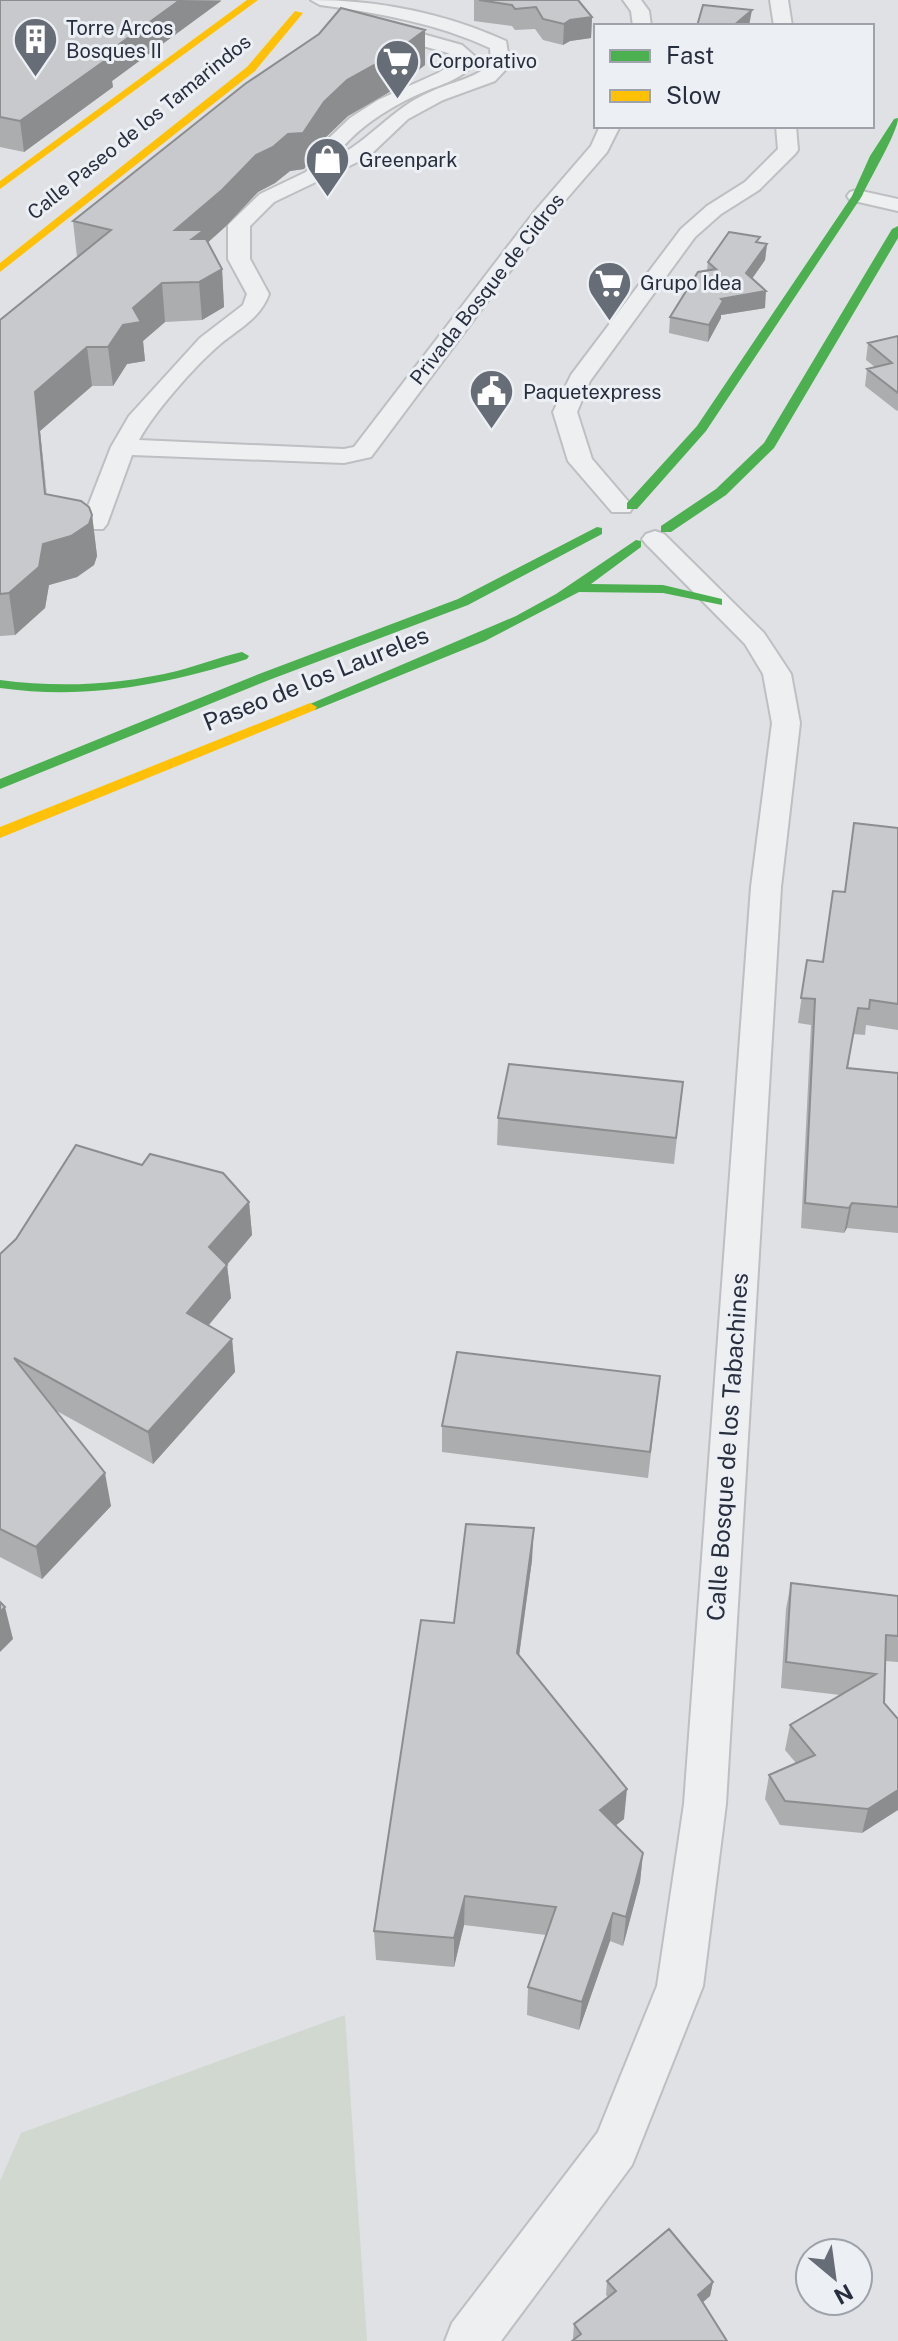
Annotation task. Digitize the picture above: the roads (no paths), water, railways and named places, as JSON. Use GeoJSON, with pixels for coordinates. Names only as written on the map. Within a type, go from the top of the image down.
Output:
{"type":"FeatureCollection","features":[{"type":"Feature","properties":{"kind":"main road"},"geometry":{"type":"LineString","coordinates":[[262,6],[312,6]]}},
{"type":"Feature","properties":{"kind":"main road","name":"Calle Paseo de los Tamarindos"},"geometry":{"type":"LineString","coordinates":[[0,186],[262,6]]}},
{"type":"Feature","properties":{"kind":"main road","name":"Calle Paseo de los Tamarindos"},"geometry":{"type":"LineString","coordinates":[[0,269],[251,69],[312,6]]}},
{"type":"Feature","properties":{"kind":"main road"},"geometry":{"type":"LineString","coordinates":[[597,531],[616,542],[652,537],[661,516],[626,506],[702,428],[857,196],[875,156],[898,121]]}},
{"type":"Feature","properties":{"kind":"main road","name":"Paseo de los Laureles"},"geometry":{"type":"LineString","coordinates":[[7,830],[486,635],[580,588],[721,492],[769,445],[898,229]]}},
{"type":"Feature","properties":{"kind":"main road","name":"Paseo de los Laureles"},"geometry":{"type":"LineString","coordinates":[[0,784],[264,677],[463,602],[597,531],[594,523],[599,516],[626,506]]}},
{"type":"Feature","properties":{"kind":"main road"},"geometry":{"type":"LineString","coordinates":[[461,583],[542,562]]}},
{"type":"Feature","properties":{"kind":"main road"},"geometry":{"type":"LineString","coordinates":[[580,588],[636,586],[717,602]]}},
{"type":"Feature","properties":{"kind":"main road"},"geometry":{"type":"LineString","coordinates":[[0,684],[30,691],[80,692],[127,687],[184,676],[257,651]]}},
{"type":"Feature","properties":{"kind":"street"},"geometry":{"type":"LineString","coordinates":[[632,0],[640,11],[642,24]]}},
{"type":"Feature","properties":{"kind":"street"},"geometry":{"type":"LineString","coordinates":[[779,0],[783,24]]}},
{"type":"Feature","properties":{"kind":"street"},"geometry":{"type":"LineString","coordinates":[[94,524],[123,447],[137,421],[208,343],[253,308],[258,294],[239,259],[239,225],[267,198],[361,153],[401,115],[436,96],[488,77],[501,65],[499,45],[477,33],[350,4],[312,6]]}},
{"type":"Feature","properties":{"kind":"street"},"geometry":{"type":"LineString","coordinates":[[312,6],[455,49],[469,59],[459,72],[374,109],[326,150],[314,175]]}},
{"type":"Feature","properties":{"kind":"street","name":"Privada Bosque de Cidros"},"geometry":{"type":"LineString","coordinates":[[123,447],[344,456],[362,452],[542,215],[600,148],[609,128]]}},
{"type":"Feature","properties":{"kind":"street"},"geometry":{"type":"LineString","coordinates":[[626,506],[580,461],[565,412],[579,380],[688,233],[714,210],[752,186],[788,150],[786,128]]}},
{"type":"Feature","properties":{"kind":"street"},"geometry":{"type":"LineString","coordinates":[[857,196],[898,205]]}},
{"type":"Feature","properties":{"kind":"street","name":"Calle Bosque de los Tabachines"},"geometry":{"type":"LineString","coordinates":[[470,2341],[615,2148],[680,1986],[705,1804],[766,887],[786,723],[777,674],[755,639],[652,537]]}},
{"type":"Feature","properties":{"kind":"place","name":"Torre Arcos Bosques II"},"geometry":{"type":"Point","coordinates":[35,79]}},
{"type":"Feature","properties":{"kind":"place","name":"Corporativo"},"geometry":{"type":"Point","coordinates":[398,100]}},
{"type":"Feature","properties":{"kind":"place","name":"Greenpark"},"geometry":{"type":"Point","coordinates":[328,199]}},
{"type":"Feature","properties":{"kind":"place","name":"Grupo Idea"},"geometry":{"type":"Point","coordinates":[609,322]}},
{"type":"Feature","properties":{"kind":"place","name":"Paquetexpress"},"geometry":{"type":"Point","coordinates":[492,431]}}]}
